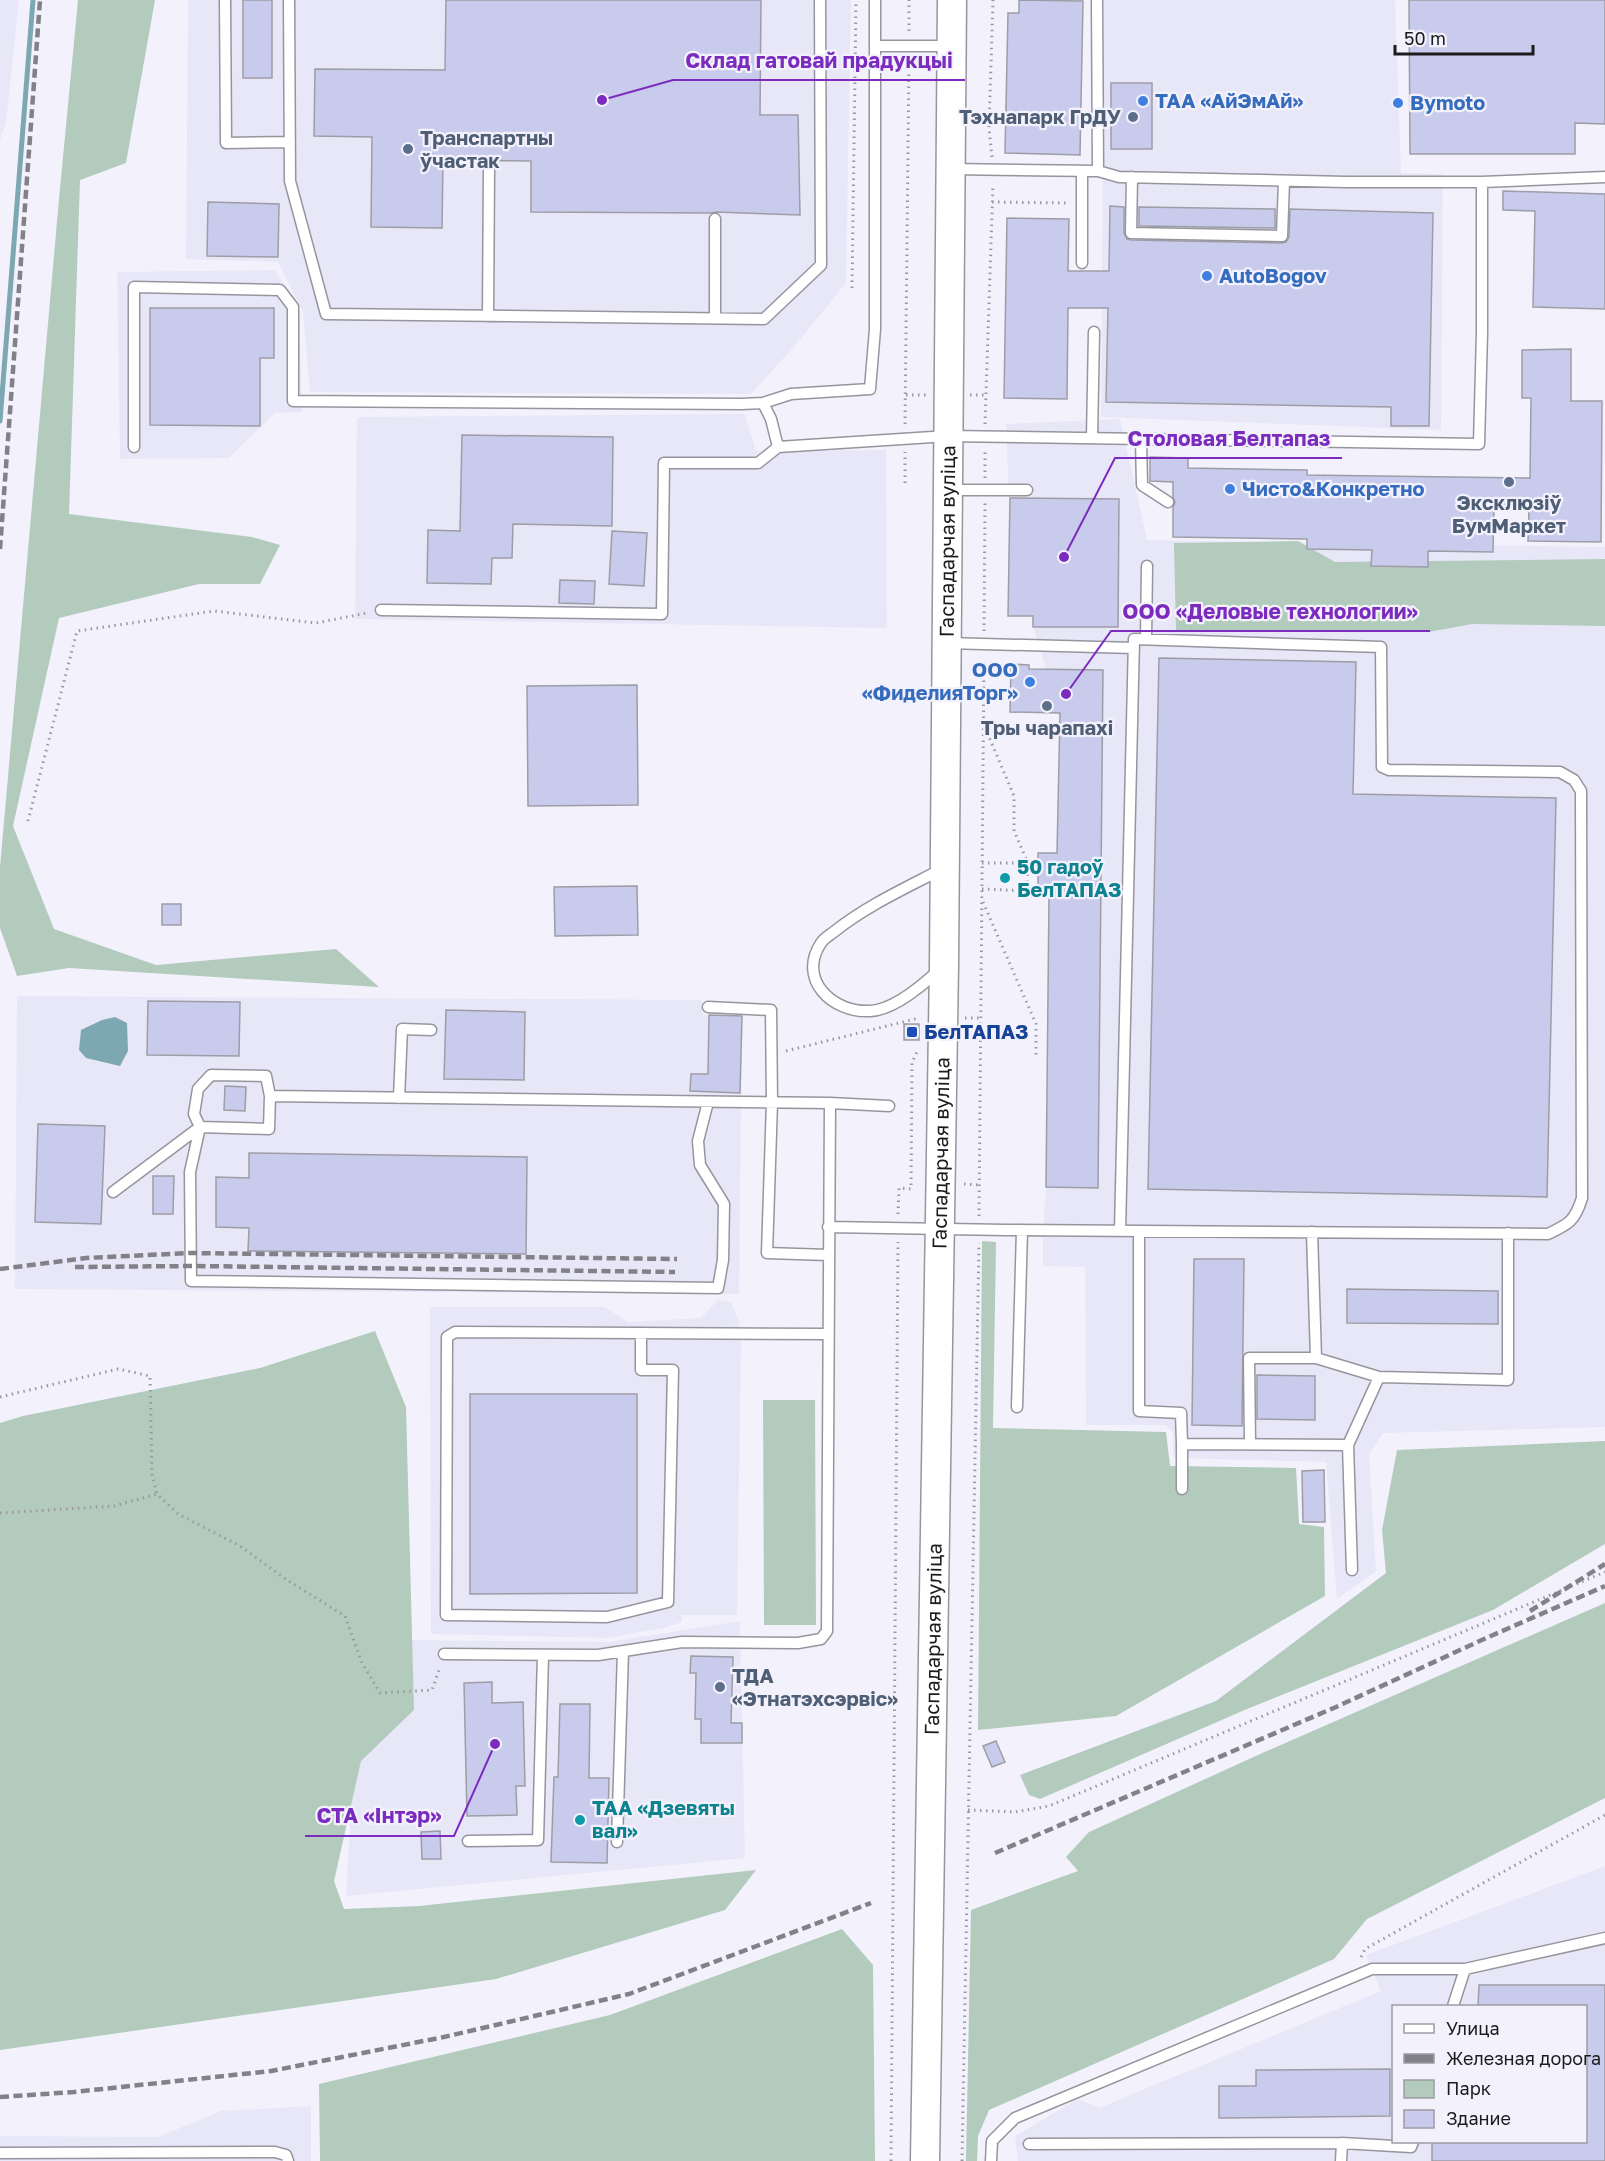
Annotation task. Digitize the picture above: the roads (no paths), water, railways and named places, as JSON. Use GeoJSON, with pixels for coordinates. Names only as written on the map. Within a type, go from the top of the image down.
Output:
{"type":"FeatureCollection","features":[{"type":"Feature","properties":{"kind":"street","name":"Гаспадарчая вуліца"},"geometry":{"type":"LineString","coordinates":[[925,2161],[944,965],[952,0]]}},
{"type":"Feature","properties":{"kind":"lane"},"geometry":{"type":"LineString","coordinates":[[225,0],[226,143],[290,142]]}},
{"type":"Feature","properties":{"kind":"lane"},"geometry":{"type":"LineString","coordinates":[[289,0],[290,181],[326,314],[764,319],[821,265],[820,0]]}},
{"type":"Feature","properties":{"kind":"lane"},"geometry":{"type":"LineString","coordinates":[[134,447],[134,287],[280,290],[293,307],[293,401],[763,403],[790,394],[870,389],[875,329],[875,0]]}},
{"type":"Feature","properties":{"kind":"lane"},"geometry":{"type":"LineString","coordinates":[[1097,0],[1098,171]]}},
{"type":"Feature","properties":{"kind":"lane"},"geometry":{"type":"LineString","coordinates":[[875,46],[952,46]]}},
{"type":"Feature","properties":{"kind":"lane"},"geometry":{"type":"LineString","coordinates":[[488,316],[489,169]]}},
{"type":"Feature","properties":{"kind":"lane"},"geometry":{"type":"LineString","coordinates":[[950,169],[1098,171],[1119,177],[1284,181],[1482,182],[1605,177]]}},
{"type":"Feature","properties":{"kind":"lane"},"geometry":{"type":"LineString","coordinates":[[1082,171],[1082,263]]}},
{"type":"Feature","properties":{"kind":"lane"},"geometry":{"type":"LineString","coordinates":[[1132,177],[1131,233],[1282,236],[1284,181]]}},
{"type":"Feature","properties":{"kind":"lane"},"geometry":{"type":"LineString","coordinates":[[381,610],[662,614],[664,463],[758,463],[778,447],[948,436],[1479,444],[1482,182]]}},
{"type":"Feature","properties":{"kind":"lane"},"geometry":{"type":"LineString","coordinates":[[715,219],[715,318]]}},
{"type":"Feature","properties":{"kind":"lane"},"geometry":{"type":"LineString","coordinates":[[1092,438],[1094,332]]}},
{"type":"Feature","properties":{"kind":"lane"},"geometry":{"type":"LineString","coordinates":[[763,403],[771,419],[778,447]]}},
{"type":"Feature","properties":{"kind":"lane"},"geometry":{"type":"LineString","coordinates":[[1142,439],[1142,485],[1168,502]]}},
{"type":"Feature","properties":{"kind":"lane"},"geometry":{"type":"LineString","coordinates":[[948,490],[1027,490]]}},
{"type":"Feature","properties":{"kind":"lane"},"geometry":{"type":"LineString","coordinates":[[1146,639],[1148,566]]}},
{"type":"Feature","properties":{"kind":"lane"},"geometry":{"type":"LineString","coordinates":[[828,1227],[1120,1231],[1548,1234],[1565,1226],[1576,1216],[1582,1198],[1581,791],[1574,780],[1560,772],[1389,770],[1382,767],[1381,647],[1134,639],[1120,1231]]}},
{"type":"Feature","properties":{"kind":"lane"},"geometry":{"type":"LineString","coordinates":[[947,643],[1134,648]]}},
{"type":"Feature","properties":{"kind":"lane"},"geometry":{"type":"LineString","coordinates":[[944,965],[923,985],[897,1002],[870,1011],[844,1008],[826,996],[814,979],[813,960],[822,941],[841,926],[871,906],[945,867]]}},
{"type":"Feature","properties":{"kind":"lane"},"geometry":{"type":"LineString","coordinates":[[708,1007],[771,1010],[772,1102],[767,1253],[828,1255]]}},
{"type":"Feature","properties":{"kind":"lane"},"geometry":{"type":"LineString","coordinates":[[399,1098],[402,1029],[431,1030]]}},
{"type":"Feature","properties":{"kind":"lane"},"geometry":{"type":"LineString","coordinates":[[112,1192],[200,1127],[269,1129],[270,1096],[266,1076],[211,1075],[198,1089],[194,1114],[200,1127],[190,1172],[191,1281],[718,1288],[723,1260],[724,1204],[700,1165],[698,1142],[708,1101]]}},
{"type":"Feature","properties":{"kind":"lane"},"geometry":{"type":"LineString","coordinates":[[270,1096],[772,1102],[889,1106]]}},
{"type":"Feature","properties":{"kind":"lane"},"geometry":{"type":"LineString","coordinates":[[444,1654],[598,1655],[682,1642],[798,1643],[821,1640],[827,1631],[830,1103]]}},
{"type":"Feature","properties":{"kind":"lane"},"geometry":{"type":"LineString","coordinates":[[1017,1407],[1022,1230]]}},
{"type":"Feature","properties":{"kind":"lane"},"geometry":{"type":"LineString","coordinates":[[1139,1231],[1139,1411],[1181,1413],[1182,1489]]}},
{"type":"Feature","properties":{"kind":"lane"},"geometry":{"type":"LineString","coordinates":[[1312,1232],[1316,1358]]}},
{"type":"Feature","properties":{"kind":"lane"},"geometry":{"type":"LineString","coordinates":[[1250,1443],[1249,1358],[1316,1358],[1379,1377],[1508,1380],[1508,1233]]}},
{"type":"Feature","properties":{"kind":"lane"},"geometry":{"type":"LineString","coordinates":[[641,1333],[641,1370],[673,1370],[668,1602],[607,1617],[446,1615],[447,1337],[455,1332],[641,1333],[828,1335]]}},
{"type":"Feature","properties":{"kind":"lane"},"geometry":{"type":"LineString","coordinates":[[1352,1570],[1348,1444],[1379,1377]]}},
{"type":"Feature","properties":{"kind":"lane"},"geometry":{"type":"LineString","coordinates":[[1182,1444],[1348,1444]]}},
{"type":"Feature","properties":{"kind":"lane"},"geometry":{"type":"LineString","coordinates":[[617,1842],[623,1651]]}},
{"type":"Feature","properties":{"kind":"lane"},"geometry":{"type":"LineString","coordinates":[[468,1840],[537,1840],[543,1655]]}},
{"type":"Feature","properties":{"kind":"lane"},"geometry":{"type":"LineString","coordinates":[[992,2161],[992,2141],[1015,2118],[1372,1969],[1465,1969],[1605,1938]]}},
{"type":"Feature","properties":{"kind":"lane"},"geometry":{"type":"LineString","coordinates":[[1454,2005],[1465,1969]]}},
{"type":"Feature","properties":{"kind":"lane"},"geometry":{"type":"LineString","coordinates":[[1341,2161],[1342,2143]]}},
{"type":"Feature","properties":{"kind":"lane"},"geometry":{"type":"LineString","coordinates":[[1029,2144],[1342,2143],[1411,2147],[1413,2143]]}},
{"type":"Feature","properties":{"kind":"lane"},"geometry":{"type":"LineString","coordinates":[[0,2153],[276,2152],[286,2155],[288,2161]]}},
{"type":"Feature","properties":{"kind":"water"},"geometry":{"type":"Polygon","coordinates":[[[115,1017],[127,1023],[128,1051],[120,1066],[86,1058],[79,1050],[81,1030],[102,1020],[115,1017]]]}},
{"type":"Feature","properties":{"kind":"waterway"},"geometry":{"type":"LineString","coordinates":[[0,421],[33,0]]}},
{"type":"Feature","properties":{"kind":"railway"},"geometry":{"type":"LineString","coordinates":[[0,549],[40,0]]}},
{"type":"Feature","properties":{"kind":"railway"},"geometry":{"type":"LineString","coordinates":[[0,1269],[86,1258],[190,1253],[677,1259]]}},
{"type":"Feature","properties":{"kind":"railway"},"geometry":{"type":"LineString","coordinates":[[75,1267],[194,1266],[675,1272]]}},
{"type":"Feature","properties":{"kind":"railway"},"geometry":{"type":"LineString","coordinates":[[1530,1611],[1605,1564]]}},
{"type":"Feature","properties":{"kind":"railway"},"geometry":{"type":"LineString","coordinates":[[995,1853],[1336,1707],[1605,1586]]}},
{"type":"Feature","properties":{"kind":"railway"},"geometry":{"type":"LineString","coordinates":[[0,2097],[74,2092],[271,2071],[444,2037],[629,1994],[871,1903]]}},
{"type":"Feature","properties":{"kind":"place","name":"Склад гатовай прадукцыі"},"geometry":{"type":"Point","coordinates":[602,100]}},
{"type":"Feature","properties":{"kind":"place","name":"ТАА «АйЭмАй»"},"geometry":{"type":"Point","coordinates":[1143,101]}},
{"type":"Feature","properties":{"kind":"place","name":"Bymoto"},"geometry":{"type":"Point","coordinates":[1398,103]}},
{"type":"Feature","properties":{"kind":"place","name":"Тэхнапарк ГрДУ"},"geometry":{"type":"Point","coordinates":[1133,117]}},
{"type":"Feature","properties":{"kind":"place","name":"Транспартны ўчастак"},"geometry":{"type":"Point","coordinates":[408,149]}},
{"type":"Feature","properties":{"kind":"place","name":"AutoBogov"},"geometry":{"type":"Point","coordinates":[1207,276]}},
{"type":"Feature","properties":{"kind":"place","name":"Эксклюзіў БумМаркет"},"geometry":{"type":"Point","coordinates":[1509,482]}},
{"type":"Feature","properties":{"kind":"place","name":"Чисто&Конкретно"},"geometry":{"type":"Point","coordinates":[1230,489]}},
{"type":"Feature","properties":{"kind":"place","name":"Столовая Белтапаз"},"geometry":{"type":"Point","coordinates":[1064,557]}},
{"type":"Feature","properties":{"kind":"place","name":"ООО «ФиделияТорг»"},"geometry":{"type":"Point","coordinates":[1030,682]}},
{"type":"Feature","properties":{"kind":"place","name":"ООО «Деловые технологии»"},"geometry":{"type":"Point","coordinates":[1066,694]}},
{"type":"Feature","properties":{"kind":"place","name":"Тры чарапахі"},"geometry":{"type":"Point","coordinates":[1047,706]}},
{"type":"Feature","properties":{"kind":"place","name":"50 гадоў БелТАПАЗ"},"geometry":{"type":"Point","coordinates":[1005,878]}},
{"type":"Feature","properties":{"kind":"place","name":"БелТАПАЗ"},"geometry":{"type":"Point","coordinates":[912,1032]}},
{"type":"Feature","properties":{"kind":"place","name":"ТДА «Этнатэхсэрвіс»"},"geometry":{"type":"Point","coordinates":[720,1687]}},
{"type":"Feature","properties":{"kind":"place","name":"СТА «Інтэр»"},"geometry":{"type":"Point","coordinates":[495,1744]}},
{"type":"Feature","properties":{"kind":"place","name":"ТАА «Дзевяты вал»"},"geometry":{"type":"Point","coordinates":[580,1820]}}]}
